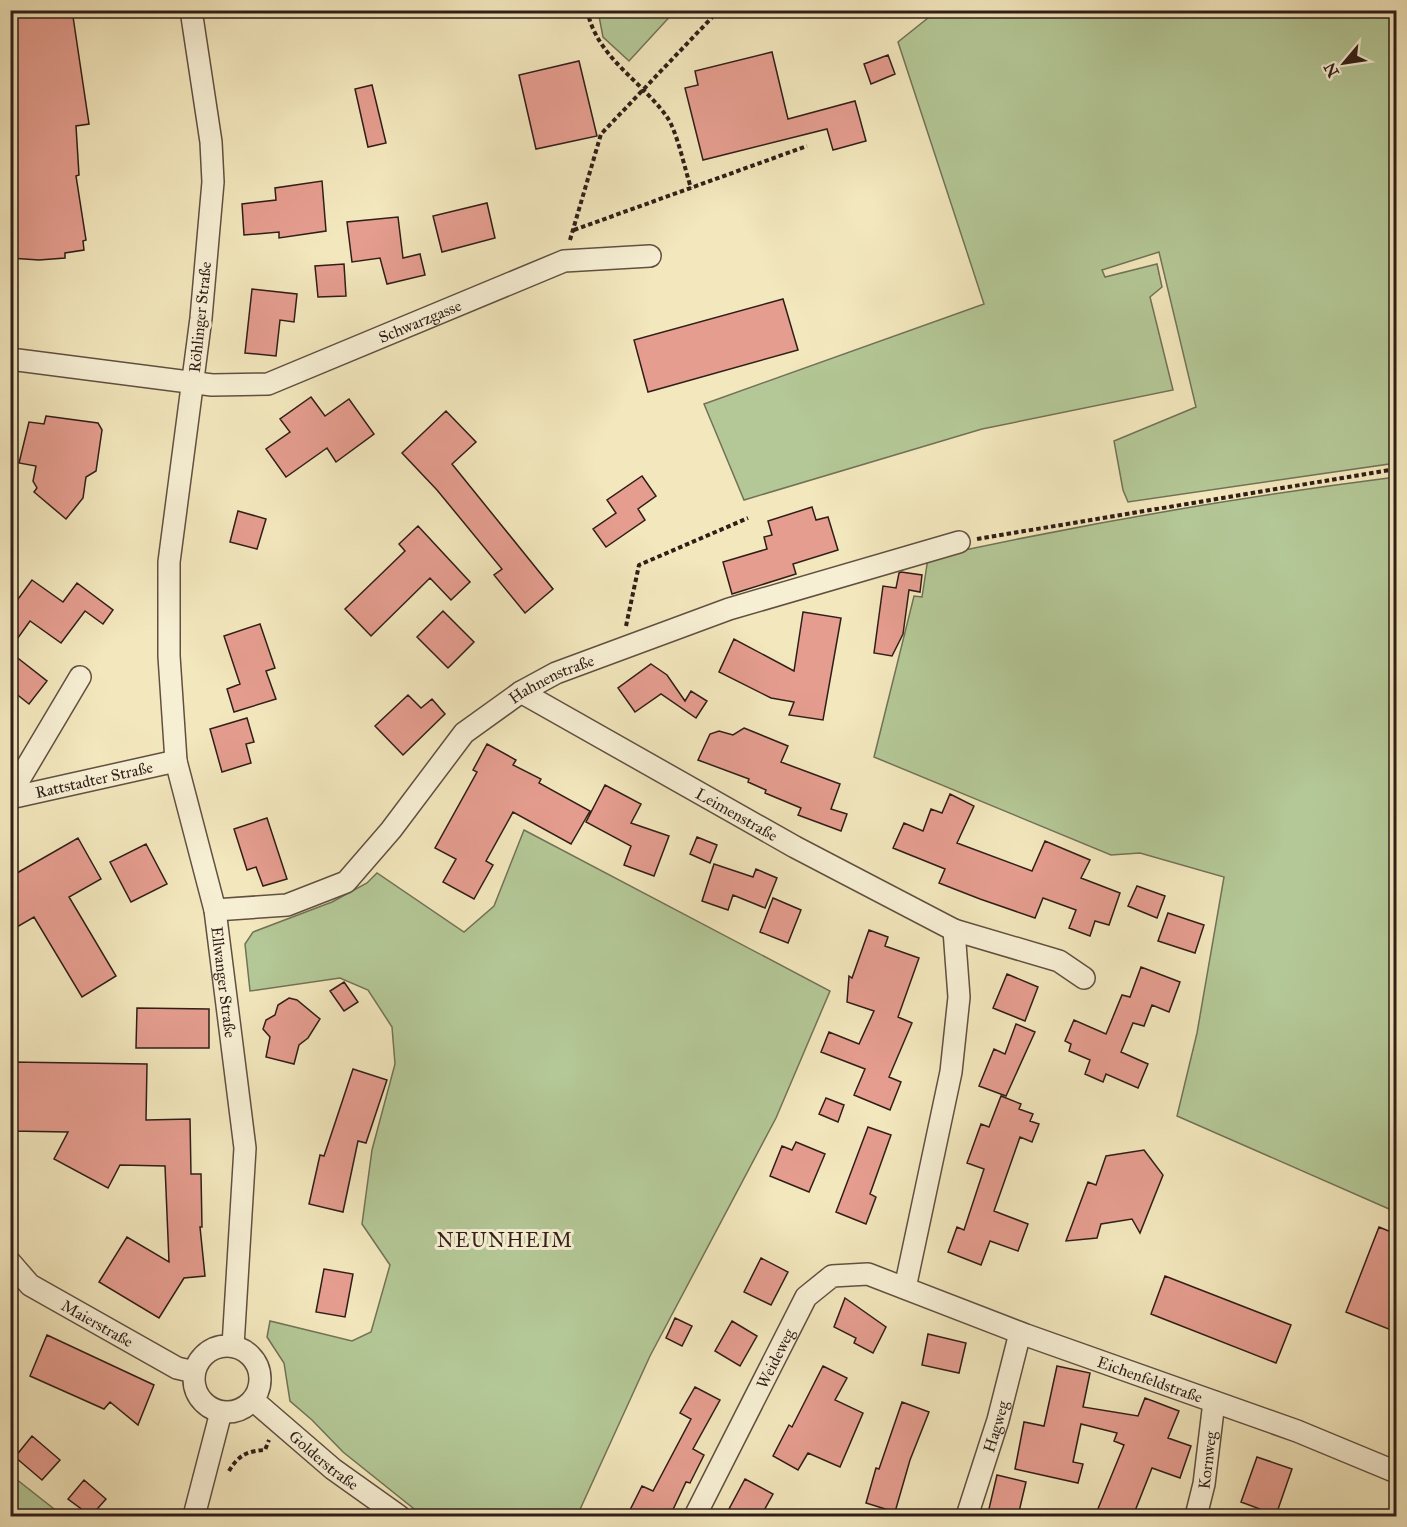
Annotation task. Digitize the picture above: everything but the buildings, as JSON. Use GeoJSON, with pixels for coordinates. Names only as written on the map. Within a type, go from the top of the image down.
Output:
{"type":"FeatureCollection","features":[{"type":"Feature","properties":{"kind":"street","name":"Röhlinger Straße"},"geometry":{"type":"LineString","coordinates":[[168,624],[169,562],[201,318],[213,182],[211,142],[192,10]]}},
{"type":"Feature","properties":{"kind":"street","name":"Schwarzgasse"},"geometry":{"type":"LineString","coordinates":[[10,359],[212,385],[268,384],[564,261],[650,256]]}},
{"type":"Feature","properties":{"kind":"street","name":"Hahnenstraße"},"geometry":{"type":"LineString","coordinates":[[215,910],[288,905],[346,882],[391,830],[464,733],[521,692],[556,673],[729,609],[959,542]]}},
{"type":"Feature","properties":{"kind":"street","name":"Ellwanger Straße"},"geometry":{"type":"LineString","coordinates":[[168,624],[176,760],[215,910],[245,1148],[233,1346]]}},
{"type":"Feature","properties":{"kind":"street","name":"Rattstadter Straße"},"geometry":{"type":"LineString","coordinates":[[10,796],[80,678]]}},
{"type":"Feature","properties":{"kind":"street","name":"Leimenstraße"},"geometry":{"type":"LineString","coordinates":[[521,692],[795,847],[954,930],[1059,961],[1084,978]]}},
{"type":"Feature","properties":{"kind":"street","name":"Rattstadter Straße"},"geometry":{"type":"LineString","coordinates":[[10,796],[176,760]]}},
{"type":"Feature","properties":{"kind":"street"},"geometry":{"type":"LineString","coordinates":[[905,1288],[951,1072],[959,997],[954,930]]}},
{"type":"Feature","properties":{"kind":"street","name":"Maierstraße"},"geometry":{"type":"LineString","coordinates":[[10,1262],[30,1286],[177,1368],[194,1372]]}},
{"type":"Feature","properties":{"kind":"street","name":"Weideweg"},"geometry":{"type":"LineString","coordinates":[[695,1516],[806,1297],[832,1276],[868,1274],[905,1288]]}},
{"type":"Feature","properties":{"kind":"street","name":"Eichenfeldstraße"},"geometry":{"type":"LineString","coordinates":[[905,1288],[1020,1333],[1297,1431],[1396,1472]]}},
{"type":"Feature","properties":{"kind":"street","name":"Hagweg"},"geometry":{"type":"LineString","coordinates":[[967,1516],[998,1420],[1020,1333]]}},
{"type":"Feature","properties":{"kind":"street"},"geometry":{"type":"LineString","coordinates":[[220,1346],[233,1346],[246,1351],[256,1361],[260,1374],[260,1388],[253,1400],[244,1408],[233,1412],[221,1412],[208,1407],[199,1398],[194,1386],[194,1372],[199,1360],[208,1351],[220,1346]]}},
{"type":"Feature","properties":{"kind":"street","name":"Golderstraße"},"geometry":{"type":"LineString","coordinates":[[253,1400],[333,1469],[399,1516]]}},
{"type":"Feature","properties":{"kind":"street","name":"Kornweg"},"geometry":{"type":"LineString","coordinates":[[1196,1516],[1204,1484],[1214,1402]]}},
{"type":"Feature","properties":{"kind":"street"},"geometry":{"type":"LineString","coordinates":[[194,1516],[221,1412]]}},
{"type":"Feature","properties":{"kind":"path"},"geometry":{"type":"LineString","coordinates":[[586,10],[588,19],[612,61],[668,118],[691,188]]}},
{"type":"Feature","properties":{"kind":"path"},"geometry":{"type":"LineString","coordinates":[[564,261],[601,134],[719,10]]}},
{"type":"Feature","properties":{"kind":"path"},"geometry":{"type":"LineString","coordinates":[[573,230],[807,146]]}},
{"type":"Feature","properties":{"kind":"path"},"geometry":{"type":"LineString","coordinates":[[959,542],[1396,469]]}},
{"type":"Feature","properties":{"kind":"path"},"geometry":{"type":"LineString","coordinates":[[622,647],[639,566],[748,518]]}},
{"type":"Feature","properties":{"kind":"path"},"geometry":{"type":"LineString","coordinates":[[227,1475],[238,1456],[253,1450],[264,1450],[279,1422]]}},
{"type":"Feature","properties":{"kind":"green space"},"geometry":{"type":"Polygon","coordinates":[[[598,10],[675,11],[629,61],[603,37],[598,10]]]}},
{"type":"Feature","properties":{"kind":"green space"},"geometry":{"type":"Polygon","coordinates":[[[938,10],[1396,11],[1396,463],[1128,502],[1123,490],[1114,441],[1196,407],[1159,252],[1102,270],[1105,277],[1157,264],[1162,287],[1150,297],[1173,390],[982,429],[744,500],[704,404],[984,304],[898,42],[938,10]]]}},
{"type":"Feature","properties":{"kind":"green space"},"geometry":{"type":"Polygon","coordinates":[[[1396,477],[1396,530],[1394,530],[1396,532],[1396,1212],[1177,1116],[1197,1033],[1224,877],[1140,853],[1111,855],[874,757],[914,596],[922,597],[928,558],[1161,512],[1396,477]]]}},
{"type":"Feature","properties":{"kind":"green space"},"geometry":{"type":"Polygon","coordinates":[[[524,830],[830,991],[776,1118],[650,1356],[577,1516],[423,1516],[343,1452],[290,1401],[284,1363],[267,1337],[270,1321],[352,1341],[371,1332],[390,1265],[362,1224],[372,1150],[395,1064],[392,1027],[368,990],[340,978],[250,991],[245,944],[253,932],[332,902],[367,883],[377,873],[464,932],[494,906],[524,830]]]}},
{"type":"Feature","properties":{"kind":"green space"},"geometry":{"type":"Polygon","coordinates":[[[11,1475],[63,1516],[11,1516],[11,1475]]]}},
{"type":"Feature","properties":{"kind":"district","name":"NEUNHEIM"},"geometry":{"type":"Point","coordinates":[505,1240]}}]}
